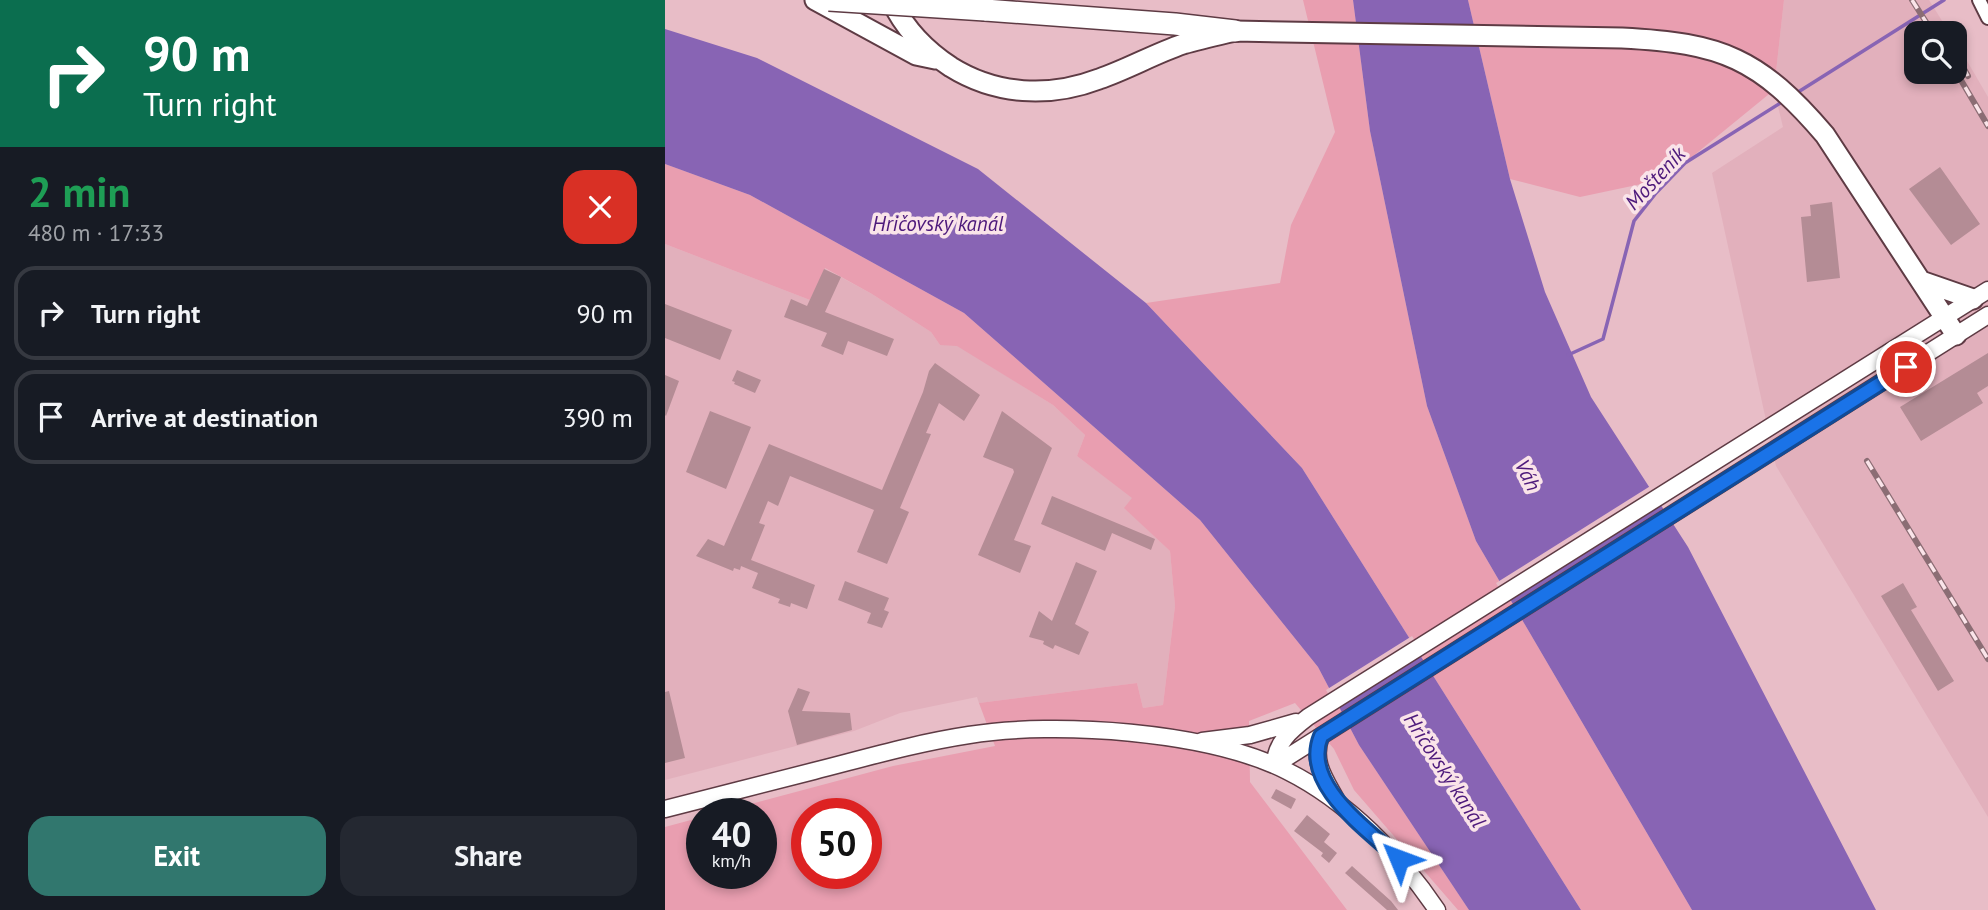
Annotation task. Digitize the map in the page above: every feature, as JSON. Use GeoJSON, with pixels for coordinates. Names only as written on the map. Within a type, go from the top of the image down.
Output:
{"type":"FeatureCollection","features":[{"type":"Feature","properties":{"kind":"highway"},"geometry":{"type":"LineString","coordinates":[[815,0],[916,55],[942,61]]}},
{"type":"Feature","properties":{"kind":"highway"},"geometry":{"type":"LineString","coordinates":[[829,0],[1175,24],[1235,31],[1561,36],[1654,40],[1717,50],[1748,65],[1779,86],[1825,135],[1924,282],[1956,335]]}},
{"type":"Feature","properties":{"kind":"highway"},"geometry":{"type":"LineString","coordinates":[[891,0],[911,32],[942,61],[967,77],[1022,92],[1053,90],[1099,79],[1184,44],[1235,31]]}},
{"type":"Feature","properties":{"kind":"highway"},"geometry":{"type":"LineString","coordinates":[[1924,282],[1980,294]]}},
{"type":"Feature","properties":{"kind":"main road"},"geometry":{"type":"LineString","coordinates":[[1275,765],[1278,746],[1314,713],[1980,294]]}},
{"type":"Feature","properties":{"kind":"main road"},"geometry":{"type":"LineString","coordinates":[[1275,765],[1988,315]]}},
{"type":"Feature","properties":{"kind":"main road"},"geometry":{"type":"LineString","coordinates":[[1193,742],[1250,735],[1279,728],[1314,713]]}},
{"type":"Feature","properties":{"kind":"main road"},"geometry":{"type":"LineString","coordinates":[[665,809],[889,750],[971,734],[1025,730],[1093,730],[1193,742],[1275,765],[1303,780],[1341,807],[1399,859],[1437,910]]}},
{"type":"Feature","properties":{"kind":"main road"},"geometry":{"type":"LineString","coordinates":[[1327,732],[1316,751],[1319,767],[1341,807]]}},
{"type":"Feature","properties":{"kind":"street"},"geometry":{"type":"LineString","coordinates":[[1980,2],[1988,18]]}},
{"type":"Feature","properties":{"kind":"shaded area"},"geometry":{"type":"Polygon","coordinates":[[[1303,0],[1353,0],[1370,131],[1427,406],[1476,541],[1692,910],[1581,910],[1302,468],[1146,303],[1280,283],[1291,225],[1335,132],[1303,0]]]}},
{"type":"Feature","properties":{"kind":"shaded area"},"geometry":{"type":"Polygon","coordinates":[[[1468,0],[1784,0],[1774,90],[1665,179],[1580,197],[1510,179],[1468,0]]]}},
{"type":"Feature","properties":{"kind":"shaded area"},"geometry":{"type":"Polygon","coordinates":[[[1784,0],[1929,0],[1942,21],[1904,21],[1904,84],[1967,84],[1967,61],[1988,97],[1988,817],[1776,466],[1712,173],[1783,127],[1774,90],[1784,0]]]}},
{"type":"Feature","properties":{"kind":"shaded area"},"geometry":{"type":"Polygon","coordinates":[[[665,164],[750,195],[964,313],[1200,520],[1318,667],[1359,745],[1469,910],[1458,910],[1354,790],[1334,749],[1295,703],[1249,721],[1250,782],[1347,910],[665,910],[665,827],[686,821],[686,889],[777,889],[777,798],[773,798],[893,766],[995,746],[979,703],[1137,683],[1143,708],[1163,705],[1175,606],[1170,551],[1124,508],[1132,498],[1077,456],[1085,435],[1053,405],[957,346],[940,345],[931,332],[825,268],[810,300],[665,244],[665,164]]]}},
{"type":"Feature","properties":{"kind":"shaded area"},"geometry":{"type":"Polygon","coordinates":[[[665,244],[810,300],[824,268],[872,294],[931,332],[940,345],[957,345],[1053,405],[1085,435],[1077,456],[1133,498],[1125,508],[1170,551],[1175,606],[1163,705],[1143,708],[1137,683],[979,703],[977,697],[900,713],[854,731],[665,780],[665,244]]]}},
{"type":"Feature","properties":{"kind":"water","name":"Váh"},"geometry":{"type":"Polygon","coordinates":[[[1353,0],[1468,0],[1510,179],[1545,292],[1591,397],[1688,547],[1876,910],[1692,910],[1476,541],[1427,406],[1370,131],[1353,0]]]}},
{"type":"Feature","properties":{"kind":"water","name":"Hričovský kanál"},"geometry":{"type":"Polygon","coordinates":[[[665,29],[757,58],[978,169],[1146,303],[1302,468],[1581,910],[1469,910],[1359,745],[1318,667],[1200,520],[964,313],[750,195],[665,164],[665,29]]]}},
{"type":"Feature","properties":{"kind":"pier"},"geometry":{"type":"Polygon","coordinates":[[[1652,485],[1663,503],[1507,601],[1496,583],[1652,485]]]}},
{"type":"Feature","properties":{"kind":"pier"},"geometry":{"type":"Polygon","coordinates":[[[1412,636],[1423,653],[1336,708],[1326,690],[1412,636]]]}},
{"type":"Feature","properties":{"kind":"building"},"geometry":{"type":"Polygon","coordinates":[[[1940,167],[1980,224],[1951,245],[1909,189],[1940,167]]]}},
{"type":"Feature","properties":{"kind":"building"},"geometry":{"type":"Polygon","coordinates":[[[1832,202],[1840,278],[1807,282],[1801,217],[1811,216],[1810,205],[1832,202]]]}},
{"type":"Feature","properties":{"kind":"building"},"geometry":{"type":"Polygon","coordinates":[[[824,269],[841,277],[825,312],[894,339],[887,356],[848,341],[843,355],[821,346],[827,333],[784,317],[791,299],[807,306],[824,269]]]}},
{"type":"Feature","properties":{"kind":"building"},"geometry":{"type":"Polygon","coordinates":[[[665,304],[732,330],[720,360],[665,338],[665,304]]]}},
{"type":"Feature","properties":{"kind":"building"},"geometry":{"type":"Polygon","coordinates":[[[1988,353],[1988,386],[1977,393],[1983,403],[1921,441],[1900,407],[1988,353]]]}},
{"type":"Feature","properties":{"kind":"building"},"geometry":{"type":"Polygon","coordinates":[[[935,363],[980,395],[964,421],[939,403],[926,433],[931,434],[900,508],[909,512],[887,564],[857,552],[874,510],[790,476],[778,506],[768,501],[759,523],[765,525],[751,560],[815,585],[807,609],[791,603],[790,607],[778,603],[780,599],[752,588],[758,573],[741,566],[740,570],[734,568],[733,571],[696,556],[708,539],[724,546],[769,444],[882,490],[923,392],[929,371],[935,363]]]}},
{"type":"Feature","properties":{"kind":"building"},"geometry":{"type":"Polygon","coordinates":[[[737,370],[761,380],[755,393],[734,384],[732,381],[737,370]]]}},
{"type":"Feature","properties":{"kind":"building"},"geometry":{"type":"Polygon","coordinates":[[[665,375],[679,381],[666,416],[665,415],[665,375]]]}},
{"type":"Feature","properties":{"kind":"building"},"geometry":{"type":"Polygon","coordinates":[[[710,411],[751,427],[726,489],[686,472],[710,411]]]}},
{"type":"Feature","properties":{"kind":"building"},"geometry":{"type":"Polygon","coordinates":[[[1002,411],[1052,448],[1014,540],[1031,546],[1020,573],[978,555],[1014,472],[1013,469],[983,457],[1002,411]]]}},
{"type":"Feature","properties":{"kind":"building"},"geometry":{"type":"Polygon","coordinates":[[[1052,496],[1155,539],[1151,550],[1112,533],[1105,551],[1041,524],[1052,496]]]}},
{"type":"Feature","properties":{"kind":"building"},"geometry":{"type":"Polygon","coordinates":[[[1076,562],[1097,571],[1075,624],[1089,632],[1079,655],[1055,645],[1053,649],[1043,644],[1044,641],[1029,637],[1039,611],[1052,621],[1076,562]]]}},
{"type":"Feature","properties":{"kind":"building"},"geometry":{"type":"Polygon","coordinates":[[[845,581],[889,598],[884,610],[889,612],[882,628],[867,623],[871,613],[838,600],[845,581]]]}},
{"type":"Feature","properties":{"kind":"building"},"geometry":{"type":"Polygon","coordinates":[[[1903,583],[1917,607],[1911,610],[1954,681],[1938,691],[1881,596],[1903,583]]]}},
{"type":"Feature","properties":{"kind":"building"},"geometry":{"type":"Polygon","coordinates":[[[798,688],[810,692],[802,711],[850,713],[852,730],[797,745],[788,711],[798,688]]]}},
{"type":"Feature","properties":{"kind":"building"},"geometry":{"type":"Polygon","coordinates":[[[669,691],[685,758],[665,763],[665,692],[669,691]]]}},
{"type":"Feature","properties":{"kind":"building"},"geometry":{"type":"Polygon","coordinates":[[[1276,789],[1296,799],[1291,809],[1271,798],[1276,789]]]}},
{"type":"Feature","properties":{"kind":"building"},"geometry":{"type":"Polygon","coordinates":[[[1307,815],[1330,834],[1324,842],[1337,853],[1329,863],[1321,856],[1323,853],[1294,831],[1307,815]]]}},
{"type":"Feature","properties":{"kind":"building"},"geometry":{"type":"Polygon","coordinates":[[[1352,866],[1398,910],[1387,910],[1345,873],[1352,866]]]}},
{"type":"Feature","properties":{"kind":"waterway","name":"Mošteník"},"geometry":{"type":"LineString","coordinates":[[1795,94],[1944,0]]}},
{"type":"Feature","properties":{"kind":"waterway","name":"Mošteník"},"geometry":{"type":"LineString","coordinates":[[1568,355],[1603,339],[1634,221],[1656,193],[1685,163],[1782,102]]}},
{"type":"Feature","properties":{"kind":"railway"},"geometry":{"type":"LineString","coordinates":[[1912,0],[1925,21]]}},
{"type":"Feature","properties":{"kind":"railway"},"geometry":{"type":"LineString","coordinates":[[1963,84],[1988,126]]}},
{"type":"Feature","properties":{"kind":"railway"},"geometry":{"type":"LineString","coordinates":[[1867,461],[1988,659]]}},
{"type":"Feature","properties":{"kind":"route"},"geometry":{"type":"LineString","coordinates":[[1399,859],[1341,807],[1319,767],[1316,751],[1321,736],[1906,367]]}}]}
